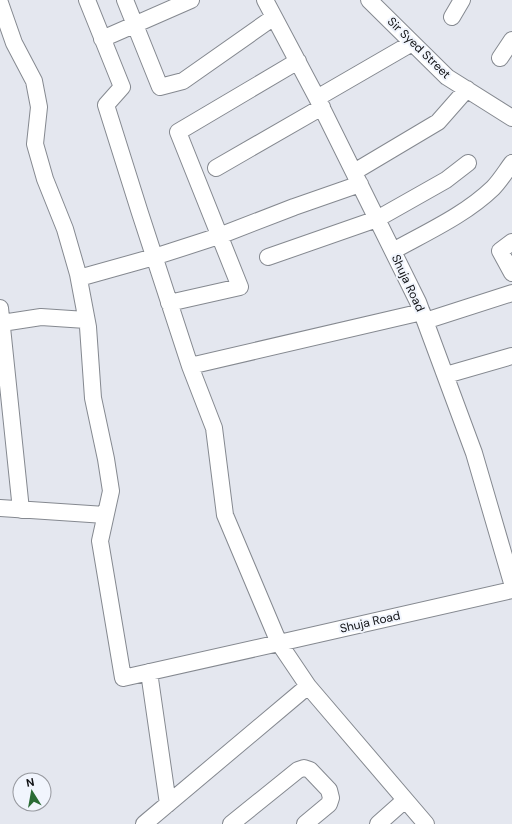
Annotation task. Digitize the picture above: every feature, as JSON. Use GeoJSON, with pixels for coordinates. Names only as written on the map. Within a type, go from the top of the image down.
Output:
{"type":"FeatureCollection","features":[{"type":"Feature","properties":{"kind":"street"},"geometry":{"type":"LineString","coordinates":[[87,0],[122,88],[106,104],[169,303],[190,366],[214,428],[226,515],[279,643],[308,686],[426,824]]}},
{"type":"Feature","properties":{"kind":"street"},"geometry":{"type":"LineString","coordinates":[[125,0],[160,86],[183,81],[274,17]]}},
{"type":"Feature","properties":{"kind":"street"},"geometry":{"type":"LineString","coordinates":[[102,39],[191,0]]}},
{"type":"Feature","properties":{"kind":"street","name":"Shuja Road"},"geometry":{"type":"LineString","coordinates":[[265,0],[320,102],[418,302],[474,453],[512,583]]}},
{"type":"Feature","properties":{"kind":"street","name":"Sir Syed Street"},"geometry":{"type":"LineString","coordinates":[[369,0],[447,77],[512,118]]}},
{"type":"Feature","properties":{"kind":"street"},"geometry":{"type":"LineString","coordinates":[[452,17],[462,0]]}},
{"type":"Feature","properties":{"kind":"street"},"geometry":{"type":"LineString","coordinates":[[0,3],[14,43],[34,81],[39,107],[35,144],[45,179],[65,229],[79,278],[88,327],[93,398],[106,459],[111,492],[106,515],[0,508]]}},
{"type":"Feature","properties":{"kind":"street"},"geometry":{"type":"LineString","coordinates":[[500,58],[512,40]]}},
{"type":"Feature","properties":{"kind":"street"},"geometry":{"type":"LineString","coordinates":[[216,168],[412,43]]}},
{"type":"Feature","properties":{"kind":"street"},"geometry":{"type":"LineString","coordinates":[[169,303],[240,287],[178,132],[298,61]]}},
{"type":"Feature","properties":{"kind":"street"},"geometry":{"type":"LineString","coordinates":[[79,278],[154,257],[219,236],[294,207],[357,178],[438,122],[467,89]]}},
{"type":"Feature","properties":{"kind":"street"},"geometry":{"type":"LineString","coordinates":[[268,257],[377,219],[446,180],[468,163]]}},
{"type":"Feature","properties":{"kind":"street"},"geometry":{"type":"LineString","coordinates":[[393,251],[446,222],[474,203],[493,187],[512,163]]}},
{"type":"Feature","properties":{"kind":"street"},"geometry":{"type":"LineString","coordinates":[[512,242],[500,251],[512,273]]}},
{"type":"Feature","properties":{"kind":"street"},"geometry":{"type":"LineString","coordinates":[[190,366],[424,317],[512,293]]}},
{"type":"Feature","properties":{"kind":"street"},"geometry":{"type":"LineString","coordinates":[[21,510],[2,342],[1,315],[86,320]]}},
{"type":"Feature","properties":{"kind":"street"},"geometry":{"type":"LineString","coordinates":[[446,375],[512,356]]}},
{"type":"Feature","properties":{"kind":"street","name":"Shuja Road"},"geometry":{"type":"LineString","coordinates":[[106,515],[100,541],[122,678],[512,590]]}},
{"type":"Feature","properties":{"kind":"street"},"geometry":{"type":"LineString","coordinates":[[149,672],[168,804]]}},
{"type":"Feature","properties":{"kind":"street"},"geometry":{"type":"LineString","coordinates":[[144,824],[308,686]]}},
{"type":"Feature","properties":{"kind":"street"},"geometry":{"type":"LineString","coordinates":[[231,824],[298,770],[304,768],[310,770],[329,790],[331,798],[329,804],[305,824]]}},
{"type":"Feature","properties":{"kind":"street"},"geometry":{"type":"LineString","coordinates":[[378,824],[405,800]]}}]}
